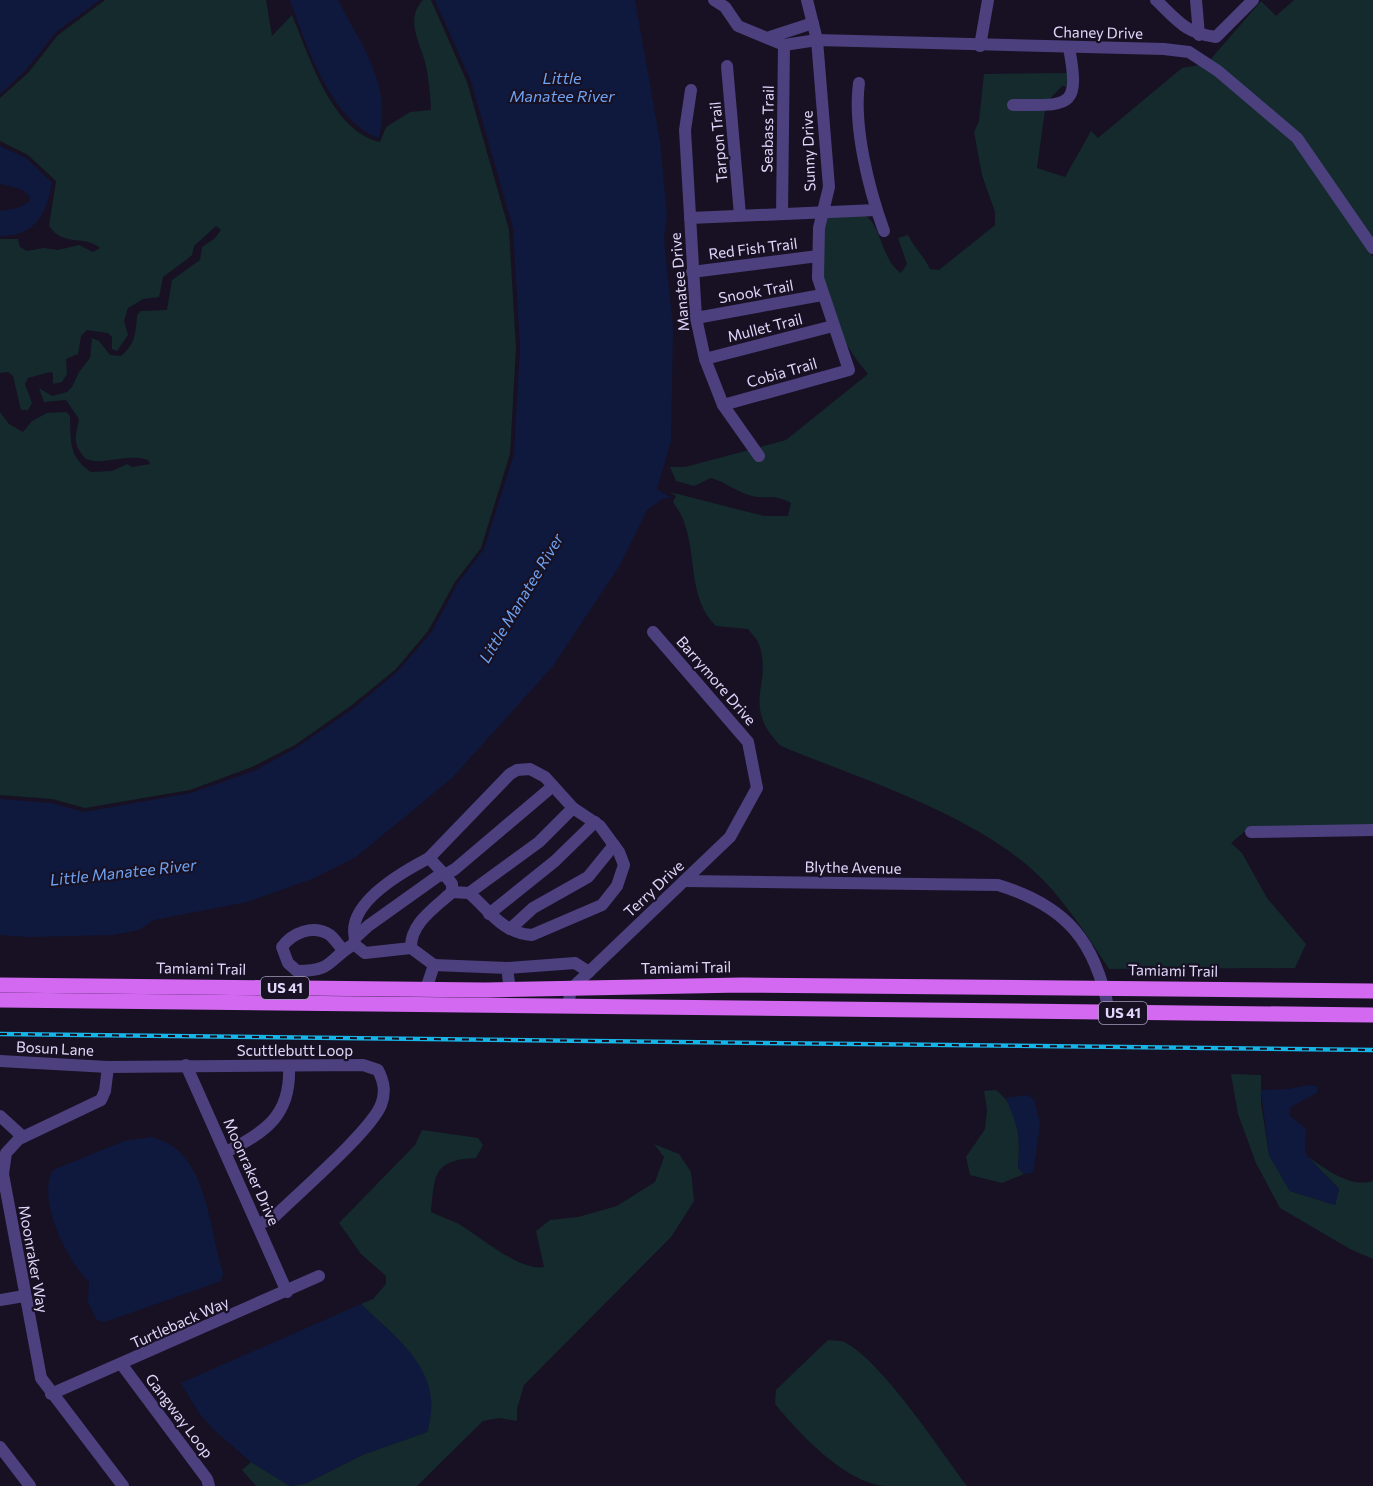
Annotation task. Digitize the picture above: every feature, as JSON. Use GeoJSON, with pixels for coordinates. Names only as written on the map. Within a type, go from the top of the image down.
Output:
{"type":"FeatureCollection","features":[{"type":"Feature","properties":{"kind":"main road","name":"Tamiami Trail"},"geometry":{"type":"LineString","coordinates":[[0,984],[115,994],[568,1006],[1373,1016]]}},
{"type":"Feature","properties":{"kind":"main road","name":"Tamiami Trail"},"geometry":{"type":"LineString","coordinates":[[0,1000],[115,994],[742,985],[1373,992]]}},
{"type":"Feature","properties":{"kind":"street"},"geometry":{"type":"LineString","coordinates":[[714,0],[725,7],[738,26],[770,37],[784,45]]}},
{"type":"Feature","properties":{"kind":"street","name":"Sunny Drive"},"geometry":{"type":"LineString","coordinates":[[807,0],[817,40],[829,187],[819,228],[818,278],[849,370]]}},
{"type":"Feature","properties":{"kind":"street"},"geometry":{"type":"LineString","coordinates":[[980,46],[988,0]]}},
{"type":"Feature","properties":{"kind":"street"},"geometry":{"type":"LineString","coordinates":[[1156,0],[1184,29],[1199,35],[1216,37],[1254,0]]}},
{"type":"Feature","properties":{"kind":"street"},"geometry":{"type":"LineString","coordinates":[[1196,0],[1199,35]]}},
{"type":"Feature","properties":{"kind":"street"},"geometry":{"type":"LineString","coordinates":[[770,37],[813,23]]}},
{"type":"Feature","properties":{"kind":"street","name":"Chaney Drive"},"geometry":{"type":"LineString","coordinates":[[784,45],[817,40],[1164,49],[1189,52],[1218,70],[1297,138],[1373,248]]}},
{"type":"Feature","properties":{"kind":"street","name":"Seabass Trail"},"geometry":{"type":"LineString","coordinates":[[782,214],[784,45]]}},
{"type":"Feature","properties":{"kind":"street"},"geometry":{"type":"LineString","coordinates":[[1012,105],[1062,104],[1070,97],[1075,87],[1069,48]]}},
{"type":"Feature","properties":{"kind":"street","name":"Tarpon Trail"},"geometry":{"type":"LineString","coordinates":[[727,66],[740,215]]}},
{"type":"Feature","properties":{"kind":"street"},"geometry":{"type":"LineString","coordinates":[[859,83],[861,142],[876,210],[884,231]]}},
{"type":"Feature","properties":{"kind":"street","name":"Manatee Drive"},"geometry":{"type":"LineString","coordinates":[[692,90],[685,130],[696,318],[705,359],[723,405],[759,456]]}},
{"type":"Feature","properties":{"kind":"street"},"geometry":{"type":"LineString","coordinates":[[690,218],[876,210]]}},
{"type":"Feature","properties":{"kind":"street","name":"Red Fish Trail"},"geometry":{"type":"LineString","coordinates":[[692,272],[818,256]]}},
{"type":"Feature","properties":{"kind":"street","name":"Snook Trail"},"geometry":{"type":"LineString","coordinates":[[696,318],[822,295]]}},
{"type":"Feature","properties":{"kind":"street","name":"Mullet Trail"},"geometry":{"type":"LineString","coordinates":[[705,359],[833,326]]}},
{"type":"Feature","properties":{"kind":"street","name":"Cobia Trail"},"geometry":{"type":"LineString","coordinates":[[723,405],[849,370]]}},
{"type":"Feature","properties":{"kind":"street","name":"Barrymore Drive"},"geometry":{"type":"LineString","coordinates":[[653,632],[748,742],[757,788]]}},
{"type":"Feature","properties":{"kind":"street"},"geometry":{"type":"LineString","coordinates":[[351,944],[356,923],[379,887],[429,858],[518,770],[536,771],[573,808],[595,822],[614,845],[624,865],[617,886],[602,905],[539,934],[525,934],[510,929],[489,914],[469,893]]}},
{"type":"Feature","properties":{"kind":"street"},"geometry":{"type":"LineString","coordinates":[[553,786],[455,869],[438,876],[398,904],[351,944],[326,969],[297,971],[288,963],[282,947],[289,936],[310,930],[329,934],[351,944],[365,953],[411,948],[434,965],[507,968],[576,963],[589,972]]}},
{"type":"Feature","properties":{"kind":"street","name":"Terry Drive"},"geometry":{"type":"LineString","coordinates":[[571,989],[730,837],[757,788]]}},
{"type":"Feature","properties":{"kind":"street"},"geometry":{"type":"LineString","coordinates":[[452,892],[469,893],[539,842],[573,808]]}},
{"type":"Feature","properties":{"kind":"street"},"geometry":{"type":"LineString","coordinates":[[489,914],[555,861],[595,822]]}},
{"type":"Feature","properties":{"kind":"street"},"geometry":{"type":"LineString","coordinates":[[1251,832],[1373,830]]}},
{"type":"Feature","properties":{"kind":"street"},"geometry":{"type":"LineString","coordinates":[[510,929],[533,908],[588,877],[614,845]]}},
{"type":"Feature","properties":{"kind":"street"},"geometry":{"type":"LineString","coordinates":[[411,948],[411,937],[416,928],[452,892],[452,884],[429,858]]}},
{"type":"Feature","properties":{"kind":"street","name":"Blythe Avenue"},"geometry":{"type":"LineString","coordinates":[[685,881],[998,885],[1020,892],[1052,909],[1086,944],[1097,962],[1105,988]]}},
{"type":"Feature","properties":{"kind":"street"},"geometry":{"type":"LineString","coordinates":[[426,989],[434,965]]}},
{"type":"Feature","properties":{"kind":"street"},"geometry":{"type":"LineString","coordinates":[[507,968],[510,990]]}},
{"type":"Feature","properties":{"kind":"street"},"geometry":{"type":"LineString","coordinates":[[1105,988],[1109,1012]]}},
{"type":"Feature","properties":{"kind":"street"},"geometry":{"type":"LineString","coordinates":[[568,1006],[571,989]]}},
{"type":"Feature","properties":{"kind":"street","name":"Bosun Lane"},"geometry":{"type":"LineString","coordinates":[[0,1061],[108,1067]]}},
{"type":"Feature","properties":{"kind":"street","name":"Moonraker Drive"},"geometry":{"type":"LineString","coordinates":[[186,1065],[287,1292]]}},
{"type":"Feature","properties":{"kind":"street","name":"Scuttlebutt Loop"},"geometry":{"type":"LineString","coordinates":[[108,1067],[363,1065],[378,1070],[384,1081],[384,1093],[374,1119],[272,1219],[257,1224]]}},
{"type":"Feature","properties":{"kind":"street","name":"Moonraker Way"},"geometry":{"type":"LineString","coordinates":[[108,1067],[105,1091],[101,1100],[23,1137],[6,1153],[3,1174],[41,1378],[123,1486]]}},
{"type":"Feature","properties":{"kind":"street"},"geometry":{"type":"LineString","coordinates":[[226,1152],[249,1141],[278,1117],[288,1094],[289,1067]]}},
{"type":"Feature","properties":{"kind":"street"},"geometry":{"type":"LineString","coordinates":[[0,1116],[23,1137]]}},
{"type":"Feature","properties":{"kind":"street","name":"Turtleback Way"},"geometry":{"type":"LineString","coordinates":[[51,1394],[122,1365],[319,1276]]}},
{"type":"Feature","properties":{"kind":"street"},"geometry":{"type":"LineString","coordinates":[[0,1300],[24,1296]]}},
{"type":"Feature","properties":{"kind":"street","name":"Gangway Loop"},"geometry":{"type":"LineString","coordinates":[[122,1365],[207,1479],[209,1486]]}},
{"type":"Feature","properties":{"kind":"street"},"geometry":{"type":"LineString","coordinates":[[0,1447],[30,1486]]}},
{"type":"Feature","properties":{"kind":"green space"},"geometry":{"type":"Polygon","coordinates":[[[105,0],[266,0],[272,36],[292,15],[314,70],[335,108],[363,135],[380,142],[386,127],[410,112],[431,110],[425,62],[414,22],[418,7],[423,0],[431,0],[467,82],[509,230],[516,348],[510,454],[481,548],[455,582],[428,631],[396,669],[352,705],[295,745],[252,767],[190,790],[85,808],[52,799],[0,795],[0,412],[9,424],[23,432],[32,421],[47,413],[66,412],[70,416],[72,447],[78,460],[91,472],[112,471],[127,464],[132,467],[150,464],[148,460],[140,458],[100,461],[86,459],[76,444],[79,419],[66,400],[44,402],[39,388],[52,396],[67,392],[90,358],[92,338],[99,341],[110,355],[121,356],[126,352],[134,338],[137,315],[141,311],[167,310],[172,280],[200,260],[202,247],[214,239],[221,230],[216,226],[194,246],[192,255],[163,277],[159,297],[143,299],[128,308],[124,321],[128,335],[117,351],[112,349],[112,337],[108,333],[87,330],[81,336],[78,354],[66,359],[67,374],[62,382],[53,384],[53,373],[50,372],[28,378],[25,384],[32,403],[28,410],[21,410],[13,376],[8,372],[0,373],[0,239],[18,239],[20,247],[27,251],[44,248],[58,250],[79,245],[93,252],[100,248],[88,242],[61,236],[49,226],[56,181],[28,155],[0,141],[0,98],[28,73],[58,35],[105,0]]]}},
{"type":"Feature","properties":{"kind":"green space"},"geometry":{"type":"Polygon","coordinates":[[[1294,0],[1373,0],[1373,240],[1300,134],[1210,60],[1261,1],[1276,16],[1294,0]]]}},
{"type":"Feature","properties":{"kind":"green space"},"geometry":{"type":"Polygon","coordinates":[[[1200,65],[1215,74],[1294,141],[1373,257],[1373,829],[1244,832],[1231,843],[1242,853],[1267,898],[1306,944],[1295,968],[1109,969],[1072,915],[1047,884],[1021,860],[991,839],[958,820],[886,787],[781,746],[762,719],[760,695],[763,672],[759,644],[748,629],[716,626],[707,615],[697,590],[688,535],[681,514],[673,502],[676,496],[670,492],[764,516],[788,516],[791,503],[775,497],[747,495],[711,478],[694,486],[676,481],[670,467],[685,467],[786,440],[868,374],[846,343],[835,321],[827,296],[822,253],[824,223],[830,216],[859,214],[869,218],[878,232],[889,260],[901,273],[907,264],[898,238],[908,235],[930,269],[939,270],[995,225],[995,212],[982,175],[974,132],[979,121],[984,74],[1069,73],[1070,87],[1062,86],[1048,101],[1009,101],[1008,109],[1045,110],[1037,168],[1065,177],[1091,131],[1098,138],[1182,68],[1200,65]]]}},
{"type":"Feature","properties":{"kind":"green space"},"geometry":{"type":"Polygon","coordinates":[[[1231,1074],[1261,1075],[1261,1103],[1269,1155],[1290,1191],[1335,1205],[1339,1189],[1308,1157],[1347,1180],[1364,1183],[1373,1181],[1373,1259],[1350,1249],[1280,1208],[1256,1163],[1238,1114],[1231,1074]]]}},
{"type":"Feature","properties":{"kind":"green space"},"geometry":{"type":"Polygon","coordinates":[[[996,1090],[1004,1097],[1014,1115],[1019,1146],[1018,1168],[1024,1174],[1002,1183],[970,1175],[966,1157],[985,1129],[987,1109],[984,1091],[996,1090]]]}},
{"type":"Feature","properties":{"kind":"green space"},"geometry":{"type":"Polygon","coordinates":[[[422,1130],[478,1138],[483,1145],[476,1158],[451,1162],[439,1172],[431,1212],[457,1223],[511,1258],[534,1267],[544,1267],[536,1231],[550,1220],[578,1217],[617,1206],[655,1182],[664,1157],[654,1144],[679,1154],[691,1172],[694,1201],[671,1237],[524,1385],[517,1409],[517,1421],[499,1418],[483,1421],[417,1486],[291,1486],[307,1483],[362,1455],[427,1432],[430,1419],[429,1401],[418,1367],[403,1344],[361,1304],[373,1299],[386,1284],[386,1276],[361,1254],[339,1223],[415,1145],[422,1130]]]}},
{"type":"Feature","properties":{"kind":"green space"},"geometry":{"type":"Polygon","coordinates":[[[828,1340],[846,1343],[861,1353],[877,1369],[967,1486],[884,1486],[869,1483],[838,1466],[809,1442],[775,1404],[776,1390],[828,1340]]]}},
{"type":"Feature","properties":{"kind":"green space"},"geometry":{"type":"Polygon","coordinates":[[[251,1462],[290,1486],[256,1486],[242,1470],[251,1462]]]}},
{"type":"Feature","properties":{"kind":"water"},"geometry":{"type":"Polygon","coordinates":[[[0,0],[100,0],[56,32],[25,71],[0,94],[0,0]]]}},
{"type":"Feature","properties":{"kind":"water"},"geometry":{"type":"Polygon","coordinates":[[[290,0],[338,0],[365,50],[378,83],[382,118],[379,138],[362,129],[334,98],[313,59],[290,0]]]}},
{"type":"Feature","properties":{"kind":"water","name":"Little Manatee River"},"geometry":{"type":"Polygon","coordinates":[[[435,0],[635,0],[660,142],[667,216],[664,238],[673,327],[671,441],[657,489],[672,498],[664,498],[647,510],[620,565],[553,666],[452,778],[356,857],[312,879],[247,902],[154,920],[139,930],[112,935],[28,937],[0,935],[0,799],[51,803],[84,812],[191,793],[254,771],[296,748],[354,708],[398,671],[431,633],[458,583],[484,549],[514,454],[520,347],[513,228],[471,81],[435,0]]]}},
{"type":"Feature","properties":{"kind":"water"},"geometry":{"type":"Polygon","coordinates":[[[0,146],[26,158],[52,183],[46,205],[37,222],[22,232],[0,236],[0,211],[18,208],[29,202],[30,197],[21,189],[0,184],[0,146]]]}},
{"type":"Feature","properties":{"kind":"water"},"geometry":{"type":"Polygon","coordinates":[[[1309,1085],[1317,1086],[1317,1093],[1291,1107],[1289,1115],[1306,1129],[1305,1152],[1308,1157],[1339,1189],[1335,1205],[1290,1191],[1269,1155],[1261,1090],[1289,1089],[1309,1085]]]}},
{"type":"Feature","properties":{"kind":"water"},"geometry":{"type":"Polygon","coordinates":[[[1027,1095],[1034,1099],[1040,1124],[1034,1167],[1032,1173],[1024,1174],[1018,1168],[1018,1132],[1006,1098],[1027,1095]]]}},
{"type":"Feature","properties":{"kind":"water"},"geometry":{"type":"Polygon","coordinates":[[[151,1137],[170,1145],[184,1157],[195,1173],[209,1213],[223,1273],[221,1281],[105,1322],[97,1320],[88,1302],[89,1282],[63,1245],[56,1229],[48,1197],[49,1182],[53,1170],[124,1141],[151,1137]]]}},
{"type":"Feature","properties":{"kind":"water"},"geometry":{"type":"Polygon","coordinates":[[[361,1304],[404,1345],[424,1375],[430,1392],[431,1411],[427,1432],[362,1455],[307,1483],[290,1486],[251,1462],[213,1429],[199,1413],[181,1383],[361,1304]]]}},
{"type":"Feature","properties":{"kind":"railway"},"geometry":{"type":"LineString","coordinates":[[0,1034],[1373,1050]]}}]}
